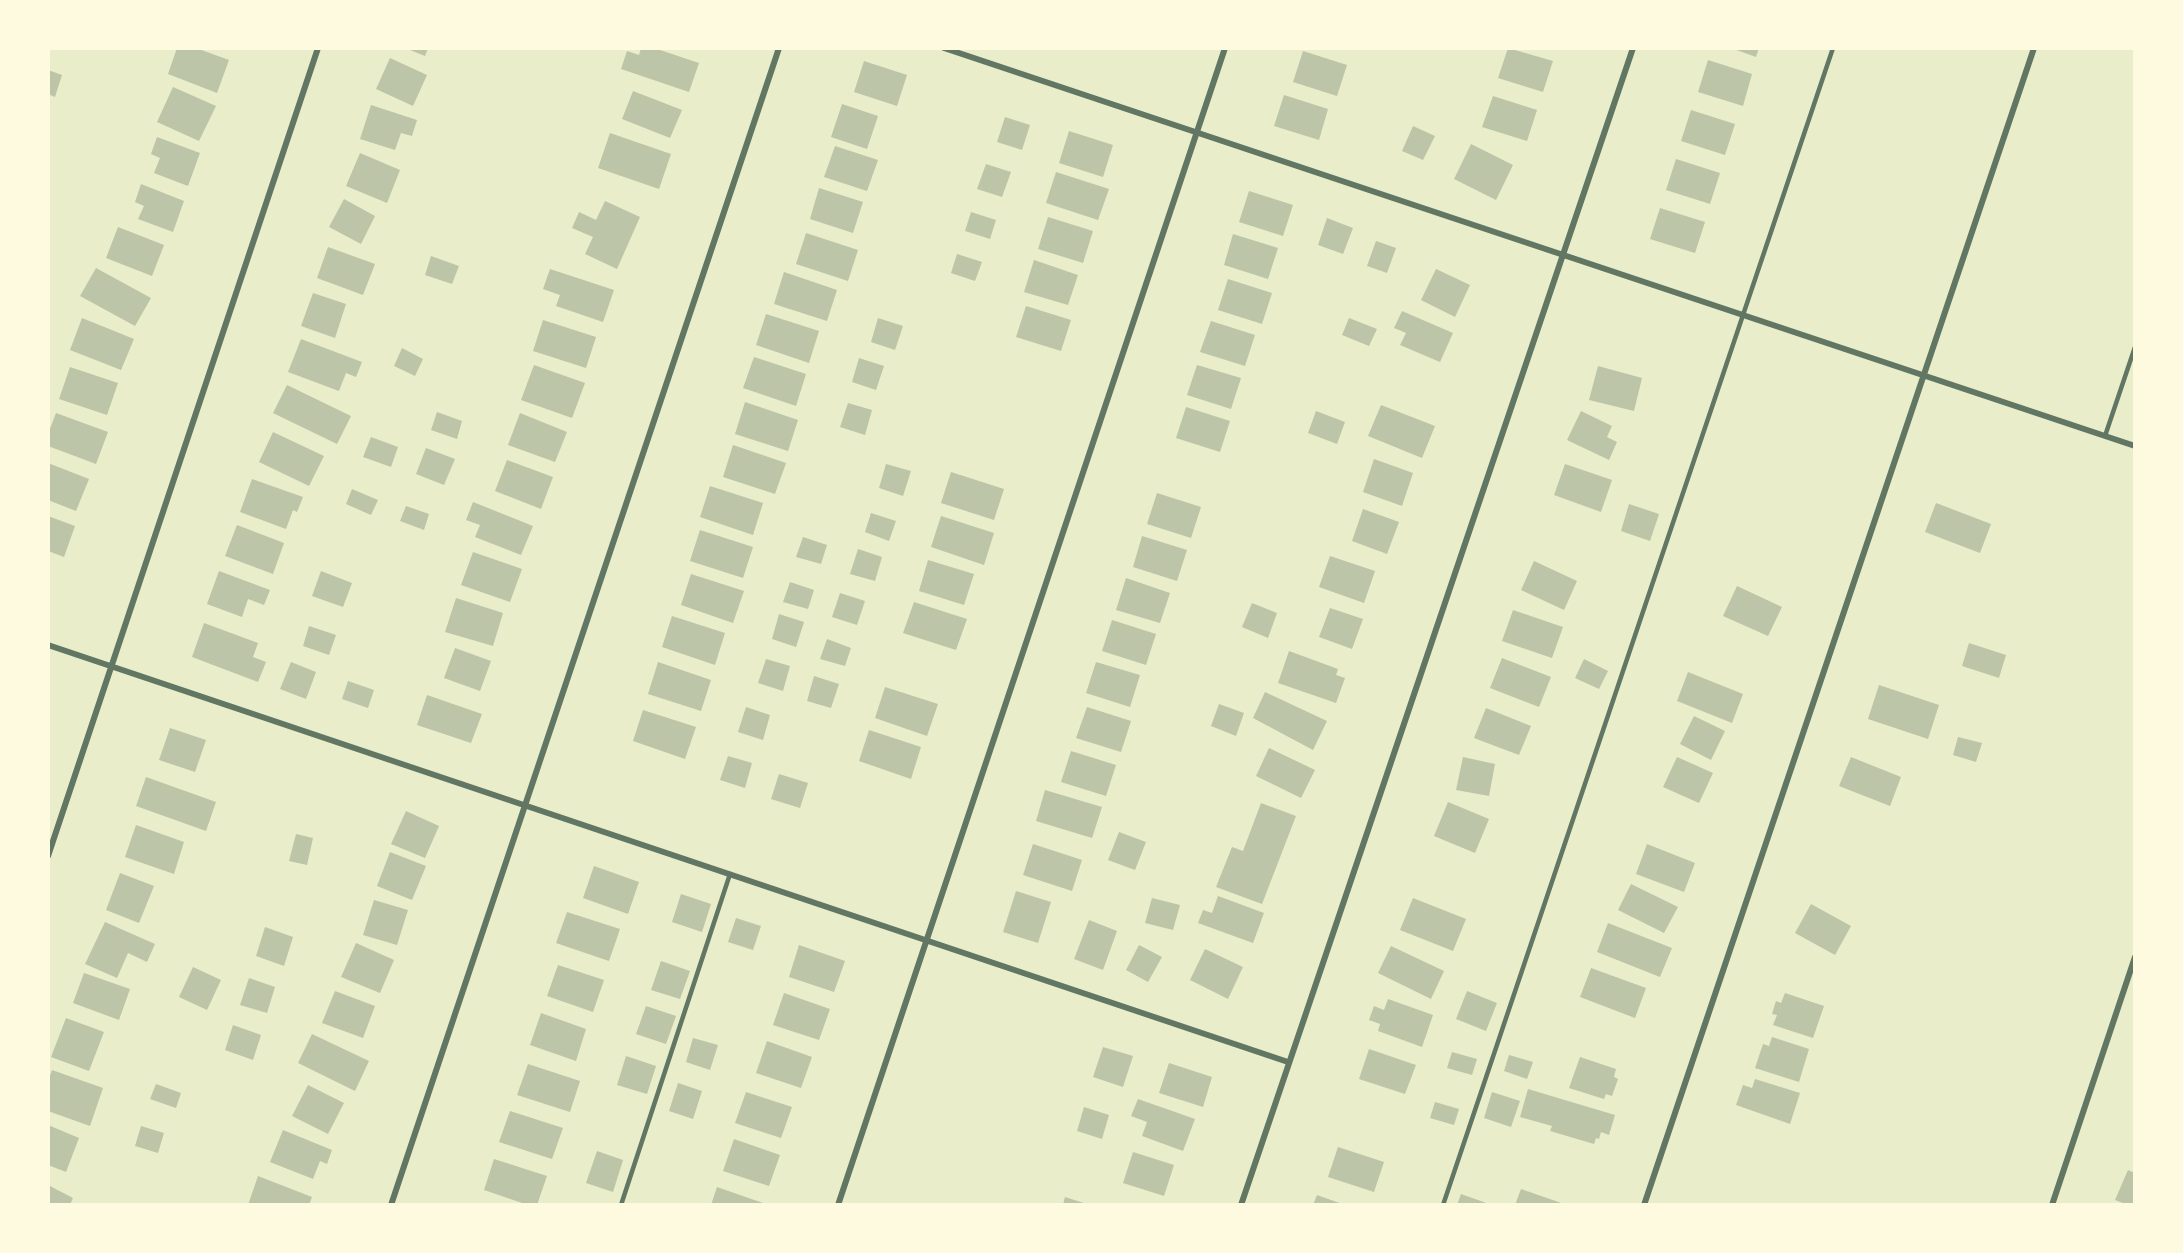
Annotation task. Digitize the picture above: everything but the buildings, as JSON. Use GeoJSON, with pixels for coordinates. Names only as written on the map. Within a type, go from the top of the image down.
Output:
{"type":"FeatureCollection","features":[{"type":"Feature","properties":{"kind":"street"},"geometry":{"type":"LineString","coordinates":[[48,856],[318,48]]}},
{"type":"Feature","properties":{"kind":"street"},"geometry":{"type":"LineString","coordinates":[[392,1205],[779,48]]}},
{"type":"Feature","properties":{"kind":"street"},"geometry":{"type":"LineString","coordinates":[[944,48],[2135,446]]}},
{"type":"Feature","properties":{"kind":"street"},"geometry":{"type":"LineString","coordinates":[[838,1205],[1225,48]]}},
{"type":"Feature","properties":{"kind":"street"},"geometry":{"type":"LineString","coordinates":[[1241,1205],[1633,48]]}},
{"type":"Feature","properties":{"kind":"street"},"geometry":{"type":"LineString","coordinates":[[1644,1205],[2034,48]]}},
{"type":"Feature","properties":{"kind":"street"},"geometry":{"type":"LineString","coordinates":[[48,645],[1288,1062]]}},
{"type":"Feature","properties":{"kind":"street"},"geometry":{"type":"LineString","coordinates":[[2052,1205],[2135,957]]}},
{"type":"Feature","properties":{"kind":"lane"},"geometry":{"type":"LineString","coordinates":[[1443,1205],[1833,48]]}},
{"type":"Feature","properties":{"kind":"lane"},"geometry":{"type":"LineString","coordinates":[[2105,436],[2135,347]]}},
{"type":"Feature","properties":{"kind":"lane"},"geometry":{"type":"LineString","coordinates":[[621,1205],[730,874]]}}]}
